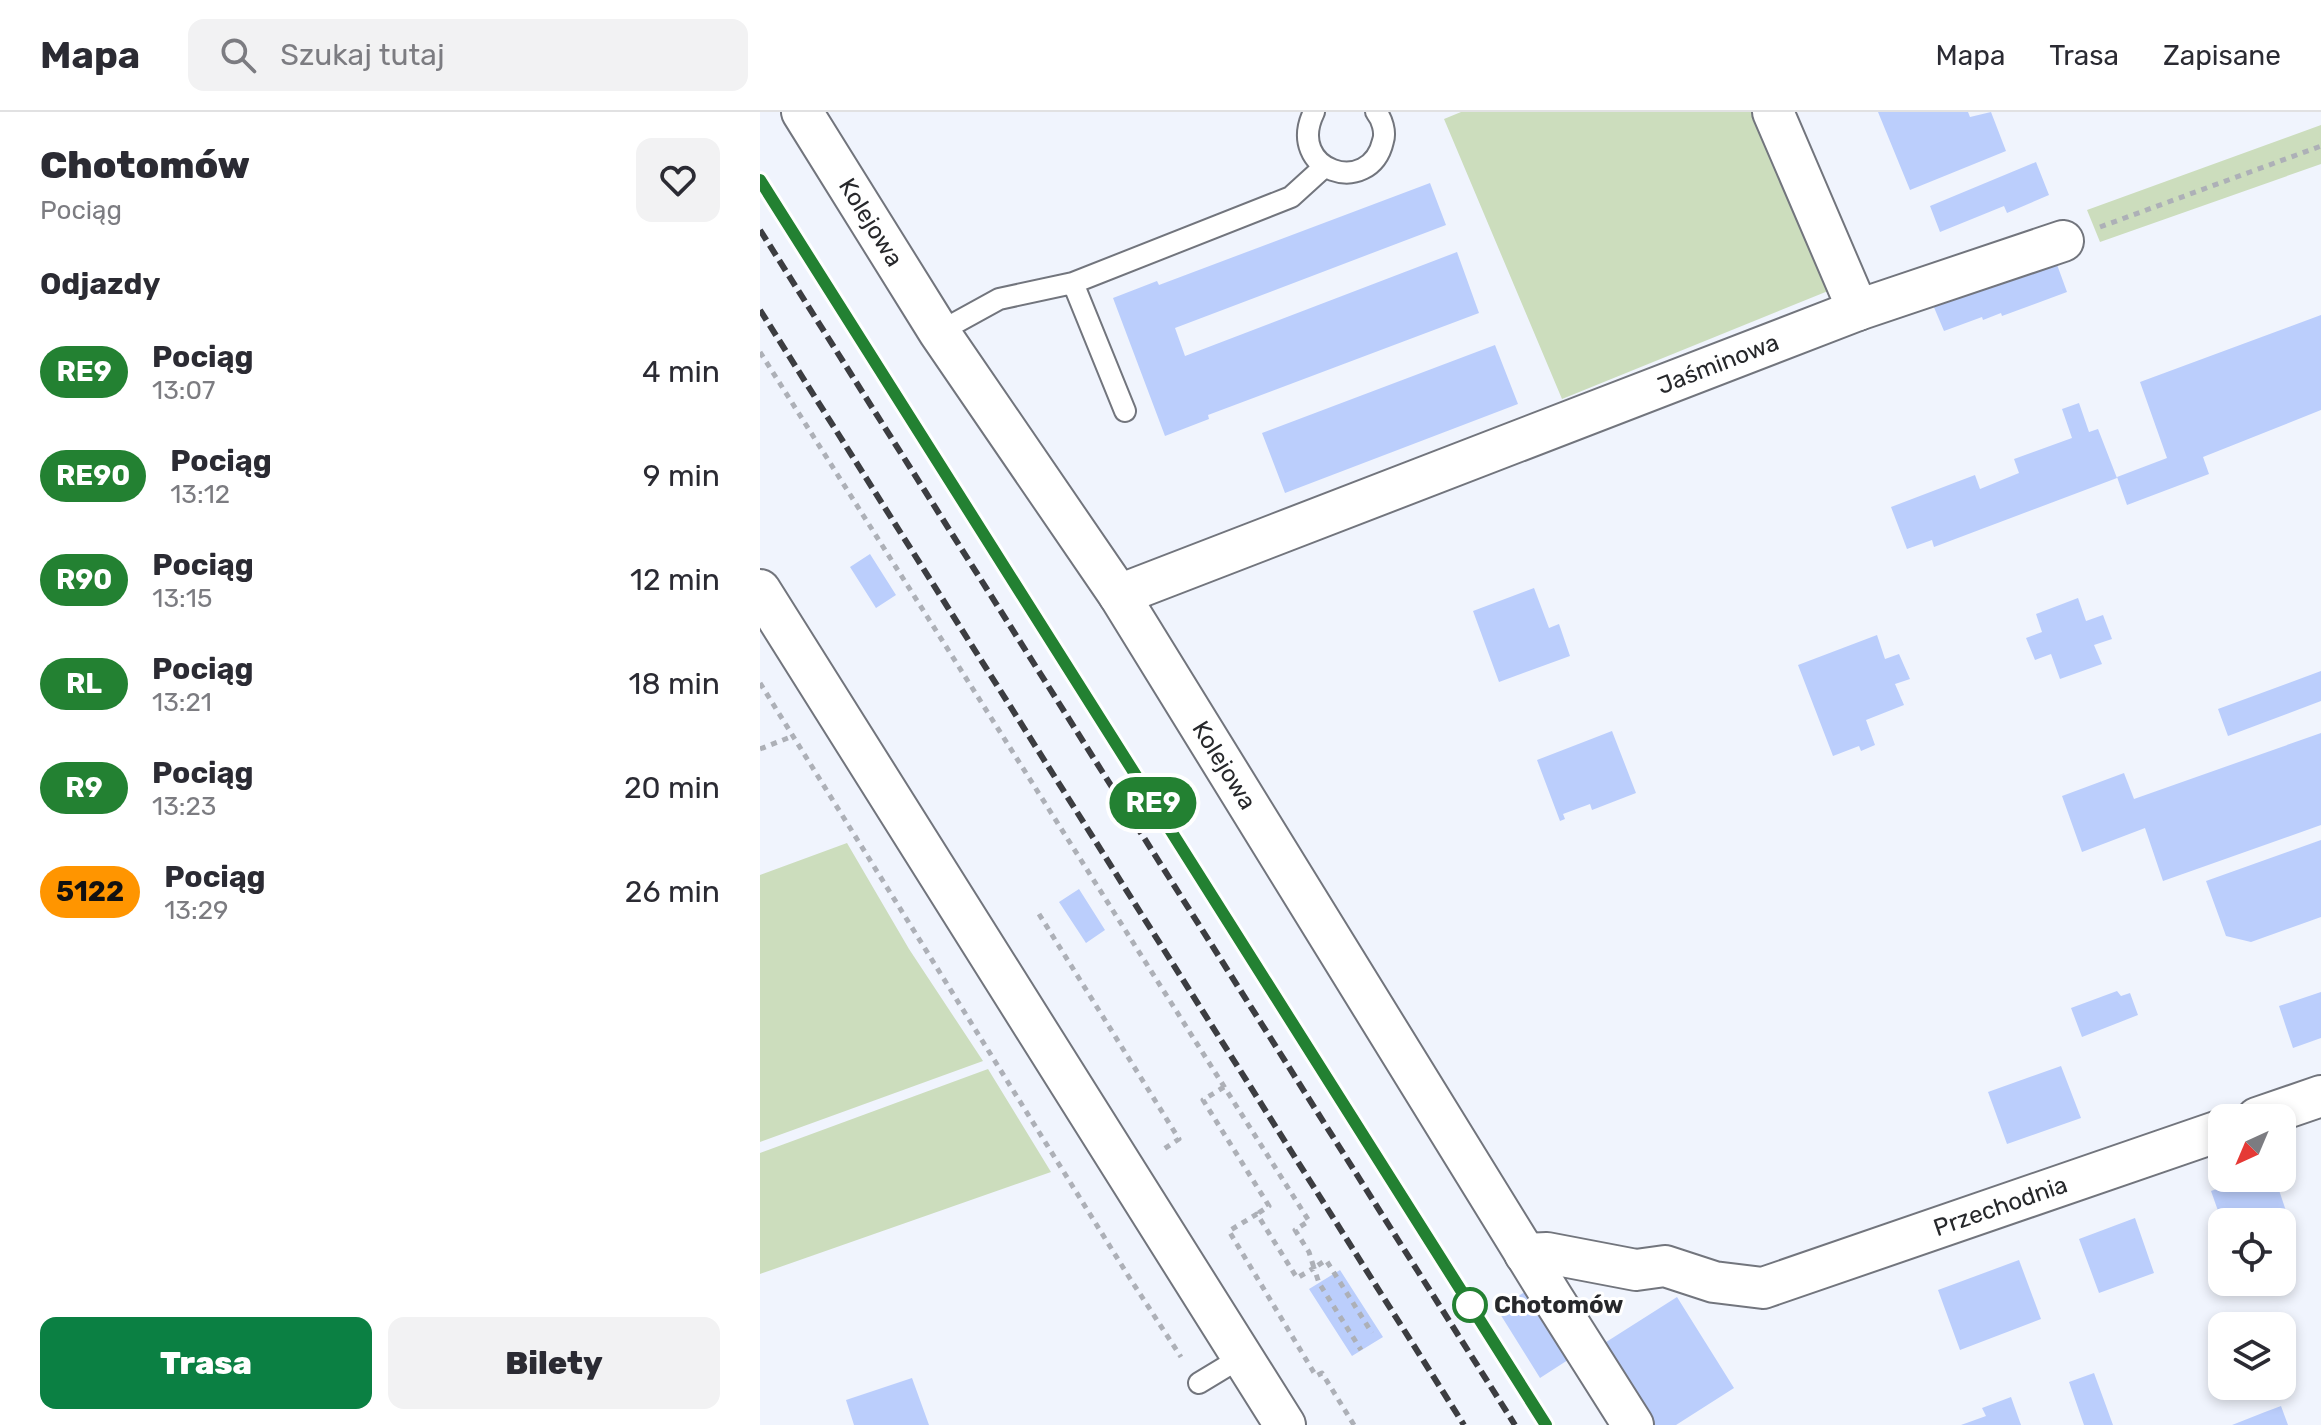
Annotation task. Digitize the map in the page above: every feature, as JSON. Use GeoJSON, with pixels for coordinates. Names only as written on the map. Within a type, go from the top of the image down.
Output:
{"type":"FeatureCollection","features":[{"type":"Feature","properties":{"kind":"street","name":"Kolejowa"},"geometry":{"type":"LineString","coordinates":[[802,112],[939,332],[1119,595],[1633,1425]]}},
{"type":"Feature","properties":{"kind":"street"},"geometry":{"type":"LineString","coordinates":[[1773,112],[1858,310]]}},
{"type":"Feature","properties":{"kind":"street","name":"Jaśminowa"},"geometry":{"type":"LineString","coordinates":[[1119,595],[1858,310],[2063,241]]}},
{"type":"Feature","properties":{"kind":"street"},"geometry":{"type":"LineString","coordinates":[[760,590],[1285,1425]]}},
{"type":"Feature","properties":{"kind":"street"},"geometry":{"type":"LineString","coordinates":[[2296,1105],[2321,1096]]}},
{"type":"Feature","properties":{"kind":"street","name":"Przechodnia"},"geometry":{"type":"LineString","coordinates":[[1525,1254],[1559,1255],[1636,1270],[1665,1266],[1714,1282],[1749,1288],[1780,1284],[2208,1135]]}},
{"type":"Feature","properties":{"kind":"lane"},"geometry":{"type":"LineString","coordinates":[[1314,112],[1307,133],[1311,153],[1324,167],[1344,174],[1364,170],[1378,156],[1385,137],[1381,117],[1376,112]]}},
{"type":"Feature","properties":{"kind":"lane"},"geometry":{"type":"LineString","coordinates":[[939,332],[999,299],[1073,283],[1291,197],[1324,167]]}},
{"type":"Feature","properties":{"kind":"lane"},"geometry":{"type":"LineString","coordinates":[[1073,283],[1125,411]]}},
{"type":"Feature","properties":{"kind":"lane"},"geometry":{"type":"LineString","coordinates":[[1199,1383],[1242,1357]]}},
{"type":"Feature","properties":{"kind":"path"},"geometry":{"type":"LineString","coordinates":[[2063,241],[2321,146]]}},
{"type":"Feature","properties":{"kind":"path"},"geometry":{"type":"LineString","coordinates":[[760,352],[1309,1221],[1295,1230],[1309,1252],[1319,1283],[1361,1350]]}},
{"type":"Feature","properties":{"kind":"path"},"geometry":{"type":"LineString","coordinates":[[760,683],[1129,1277],[1199,1383]]}},
{"type":"Feature","properties":{"kind":"path"},"geometry":{"type":"LineString","coordinates":[[760,749],[793,736]]}},
{"type":"Feature","properties":{"kind":"path"},"geometry":{"type":"LineString","coordinates":[[1039,914],[1179,1139],[1156,1154]]}},
{"type":"Feature","properties":{"kind":"path"},"geometry":{"type":"LineString","coordinates":[[1224,1087],[1203,1100],[1269,1206],[1229,1231],[1316,1376],[1322,1373],[1354,1425]]}},
{"type":"Feature","properties":{"kind":"path"},"geometry":{"type":"LineString","coordinates":[[1257,1214],[1297,1278],[1326,1260],[1372,1333]]}},
{"type":"Feature","properties":{"kind":"path"},"geometry":{"type":"LineString","coordinates":[[1255,1296],[1264,1290]]}},
{"type":"Feature","properties":{"kind":"green space"},"geometry":{"type":"Polygon","coordinates":[[[1461,112],[1759,112],[1833,289],[1562,399],[1444,119],[1461,112]]]}},
{"type":"Feature","properties":{"kind":"green space"},"geometry":{"type":"Polygon","coordinates":[[[2321,125],[2321,164],[2100,242],[2087,210],[2321,125]]]}},
{"type":"Feature","properties":{"kind":"green space"},"geometry":{"type":"Polygon","coordinates":[[[847,843],[909,949],[983,1061],[760,1142],[760,875],[847,843]]]}},
{"type":"Feature","properties":{"kind":"green space"},"geometry":{"type":"Polygon","coordinates":[[[988,1069],[1051,1172],[760,1274],[760,1153],[988,1069]]]}},
{"type":"Feature","properties":{"kind":"building"},"geometry":{"type":"Polygon","coordinates":[[[1878,112],[1968,112],[1970,117],[1991,112],[2006,151],[1910,190],[1878,112]]]}},
{"type":"Feature","properties":{"kind":"building"},"geometry":{"type":"Polygon","coordinates":[[[2036,162],[2049,195],[2007,213],[2004,206],[1940,232],[1930,206],[2036,162]]]}},
{"type":"Feature","properties":{"kind":"building"},"geometry":{"type":"Polygon","coordinates":[[[1430,183],[1446,225],[1175,328],[1185,356],[1457,252],[1479,313],[1208,415],[1209,419],[1165,436],[1113,298],[1157,281],[1159,285],[1430,183]]]}},
{"type":"Feature","properties":{"kind":"building"},"geometry":{"type":"Polygon","coordinates":[[[2055,259],[2067,292],[2002,316],[2001,313],[1983,320],[1982,317],[1944,331],[1933,305],[2055,259]]]}},
{"type":"Feature","properties":{"kind":"building"},"geometry":{"type":"Polygon","coordinates":[[[2321,315],[2321,410],[2203,457],[2209,474],[2127,505],[2117,477],[2167,458],[2140,382],[2321,315]]]}},
{"type":"Feature","properties":{"kind":"building"},"geometry":{"type":"Polygon","coordinates":[[[1495,345],[1518,404],[1285,493],[1262,433],[1495,345]]]}},
{"type":"Feature","properties":{"kind":"building"},"geometry":{"type":"Polygon","coordinates":[[[2079,403],[2089,432],[2098,429],[2117,478],[1934,547],[1932,540],[1907,549],[1891,507],[1975,475],[1980,489],[2019,473],[2014,459],[2072,438],[2062,409],[2079,403]]]}},
{"type":"Feature","properties":{"kind":"building"},"geometry":{"type":"Polygon","coordinates":[[[870,554],[896,595],[876,608],[850,567],[870,554]]]}},
{"type":"Feature","properties":{"kind":"building"},"geometry":{"type":"Polygon","coordinates":[[[1534,588],[1549,628],[1559,624],[1570,656],[1499,682],[1473,611],[1534,588]]]}},
{"type":"Feature","properties":{"kind":"building"},"geometry":{"type":"Polygon","coordinates":[[[2078,598],[2086,621],[2103,615],[2112,639],[2094,645],[2102,664],[2060,679],[2051,654],[2035,660],[2026,638],[2042,632],[2036,614],[2078,598]]]}},
{"type":"Feature","properties":{"kind":"building"},"geometry":{"type":"Polygon","coordinates":[[[1877,635],[1885,659],[1899,654],[1910,679],[1895,684],[1904,705],[1866,720],[1875,745],[1861,751],[1859,746],[1833,756],[1798,665],[1877,635]]]}},
{"type":"Feature","properties":{"kind":"building"},"geometry":{"type":"Polygon","coordinates":[[[2321,671],[2321,701],[2228,736],[2218,709],[2321,671]]]}},
{"type":"Feature","properties":{"kind":"building"},"geometry":{"type":"Polygon","coordinates":[[[1612,731],[1636,793],[1592,810],[1590,804],[1563,814],[1565,819],[1560,821],[1537,760],[1612,731]]]}},
{"type":"Feature","properties":{"kind":"building"},"geometry":{"type":"Polygon","coordinates":[[[2321,733],[2321,825],[2163,881],[2145,828],[2082,852],[2062,796],[2124,773],[2134,799],[2321,733]]]}},
{"type":"Feature","properties":{"kind":"building"},"geometry":{"type":"Polygon","coordinates":[[[2321,840],[2321,917],[2251,942],[2226,936],[2206,881],[2321,840]]]}},
{"type":"Feature","properties":{"kind":"building"},"geometry":{"type":"Polygon","coordinates":[[[1079,889],[1105,930],[1086,943],[1059,902],[1079,889]]]}},
{"type":"Feature","properties":{"kind":"building"},"geometry":{"type":"Polygon","coordinates":[[[2117,991],[2121,996],[2130,993],[2138,1015],[2082,1037],[2071,1008],[2117,991]]]}},
{"type":"Feature","properties":{"kind":"building"},"geometry":{"type":"Polygon","coordinates":[[[2321,992],[2321,1038],[2293,1048],[2279,1006],[2321,992]]]}},
{"type":"Feature","properties":{"kind":"building"},"geometry":{"type":"Polygon","coordinates":[[[2061,1066],[2081,1118],[2007,1144],[1988,1092],[2061,1066]]]}},
{"type":"Feature","properties":{"kind":"building"},"geometry":{"type":"Polygon","coordinates":[[[2211,1192],[2280,1192],[2285,1208],[2217,1208],[2211,1192]]]}},
{"type":"Feature","properties":{"kind":"building"},"geometry":{"type":"Polygon","coordinates":[[[2135,1218],[2154,1273],[2099,1293],[2079,1239],[2135,1218]]]}},
{"type":"Feature","properties":{"kind":"building"},"geometry":{"type":"Polygon","coordinates":[[[2019,1260],[2041,1319],[1960,1350],[1938,1290],[2019,1260]]]}},
{"type":"Feature","properties":{"kind":"building"},"geometry":{"type":"Polygon","coordinates":[[[1340,1270],[1383,1337],[1352,1356],[1309,1289],[1340,1270]]]}},
{"type":"Feature","properties":{"kind":"building"},"geometry":{"type":"Polygon","coordinates":[[[1528,1290],[1571,1358],[1540,1378],[1497,1309],[1528,1290]]]}},
{"type":"Feature","properties":{"kind":"building"},"geometry":{"type":"Polygon","coordinates":[[[1677,1297],[1734,1388],[1676,1425],[1653,1425],[1603,1344],[1677,1297]]]}},
{"type":"Feature","properties":{"kind":"building"},"geometry":{"type":"Polygon","coordinates":[[[2094,1373],[2113,1425],[2084,1425],[2069,1382],[2094,1373]]]}},
{"type":"Feature","properties":{"kind":"building"},"geometry":{"type":"Polygon","coordinates":[[[912,1378],[929,1425],[854,1425],[846,1400],[912,1378]]]}},
{"type":"Feature","properties":{"kind":"building"},"geometry":{"type":"Polygon","coordinates":[[[2011,1397],[2021,1425],[1961,1425],[1986,1416],[1982,1408],[2011,1397]]]}},
{"type":"Feature","properties":{"kind":"building"},"geometry":{"type":"Polygon","coordinates":[[[2281,1406],[2288,1425],[2232,1425],[2265,1412],[2281,1406]]]}},
{"type":"Feature","properties":{"kind":"railway"},"geometry":{"type":"LineString","coordinates":[[760,180],[1546,1425]]}},
{"type":"Feature","properties":{"kind":"railway"},"geometry":{"type":"LineString","coordinates":[[760,230],[1515,1425]]}},
{"type":"Feature","properties":{"kind":"railway"},"geometry":{"type":"LineString","coordinates":[[760,310],[1464,1425]]}},
{"type":"Feature","properties":{"kind":"train","name":"RE9"},"geometry":{"type":"LineString","coordinates":[[760,180],[1546,1425]]}},
{"type":"Feature","properties":{"kind":"place","name":"Chotomów"},"geometry":{"type":"Point","coordinates":[1470,1305]}}]}
